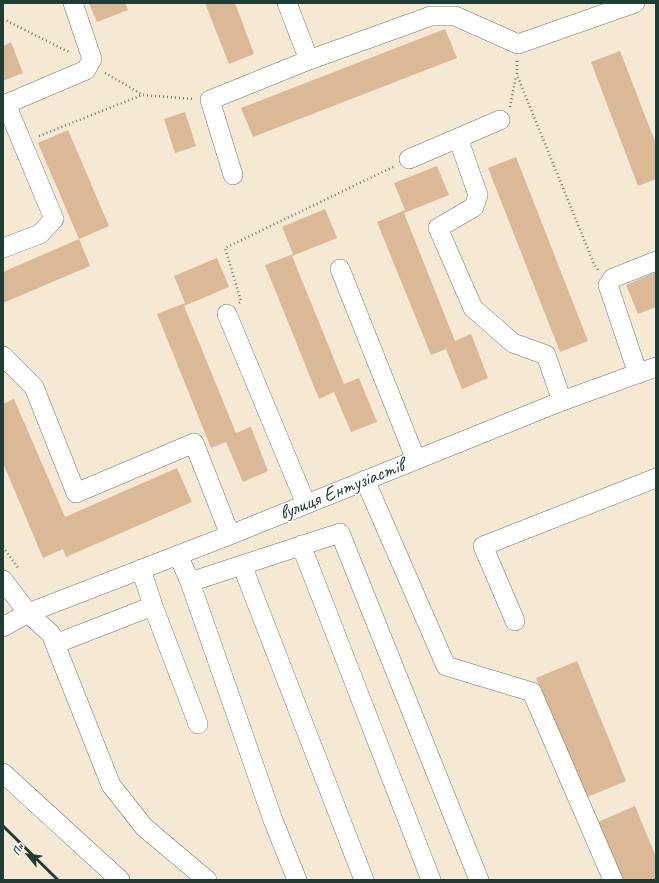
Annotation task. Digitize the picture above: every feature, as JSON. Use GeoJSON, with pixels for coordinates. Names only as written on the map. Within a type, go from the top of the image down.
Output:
{"type":"FeatureCollection","features":[{"type":"Feature","properties":{"kind":"street"},"geometry":{"type":"LineString","coordinates":[[3,248],[40,234],[54,219],[6,104],[86,70],[92,59],[73,3]]}},
{"type":"Feature","properties":{"kind":"street"},"geometry":{"type":"LineString","coordinates":[[287,3],[310,60]]}},
{"type":"Feature","properties":{"kind":"street"},"geometry":{"type":"LineString","coordinates":[[233,175],[210,100],[310,60],[431,16],[455,16],[518,44],[635,3]]}},
{"type":"Feature","properties":{"kind":"street"},"geometry":{"type":"LineString","coordinates":[[409,159],[500,120]]}},
{"type":"Feature","properties":{"kind":"street"},"geometry":{"type":"LineString","coordinates":[[458,138],[478,195],[474,207],[438,228],[473,308],[513,343],[546,354],[562,401]]}},
{"type":"Feature","properties":{"kind":"street"},"geometry":{"type":"LineString","coordinates":[[638,374],[608,285],[613,278],[656,260]]}},
{"type":"Feature","properties":{"kind":"street"},"geometry":{"type":"LineString","coordinates":[[340,269],[416,460]]}},
{"type":"Feature","properties":{"kind":"street"},"geometry":{"type":"LineString","coordinates":[[227,314],[306,504]]}},
{"type":"Feature","properties":{"kind":"street"},"geometry":{"type":"LineString","coordinates":[[3,356],[34,387],[76,493],[194,443],[230,535]]}},
{"type":"Feature","properties":{"kind":"street","name":"вулиця Ентузіастів"},"geometry":{"type":"LineString","coordinates":[[3,627],[28,613],[230,535],[562,401],[656,367]]}},
{"type":"Feature","properties":{"kind":"street"},"geometry":{"type":"LineString","coordinates":[[515,621],[483,546],[656,478]]}},
{"type":"Feature","properties":{"kind":"street"},"geometry":{"type":"LineString","coordinates":[[365,480],[446,666],[532,692],[613,880]]}},
{"type":"Feature","properties":{"kind":"street"},"geometry":{"type":"LineString","coordinates":[[190,582],[340,533],[478,880]]}},
{"type":"Feature","properties":{"kind":"street"},"geometry":{"type":"LineString","coordinates":[[301,545],[431,880]]}},
{"type":"Feature","properties":{"kind":"street"},"geometry":{"type":"LineString","coordinates":[[178,555],[190,582],[273,820],[297,880]]}},
{"type":"Feature","properties":{"kind":"street"},"geometry":{"type":"LineString","coordinates":[[242,565],[364,880]]}},
{"type":"Feature","properties":{"kind":"street"},"geometry":{"type":"LineString","coordinates":[[141,569],[153,606],[198,724]]}},
{"type":"Feature","properties":{"kind":"street"},"geometry":{"type":"LineString","coordinates":[[3,580],[28,613],[51,634],[111,786],[144,827],[207,880]]}},
{"type":"Feature","properties":{"kind":"street"},"geometry":{"type":"LineString","coordinates":[[55,644],[153,606]]}},
{"type":"Feature","properties":{"kind":"street"},"geometry":{"type":"LineString","coordinates":[[3,773],[120,880]]}},
{"type":"Feature","properties":{"kind":"path"},"geometry":{"type":"LineString","coordinates":[[3,20],[63,48],[143,95],[210,100]]}},
{"type":"Feature","properties":{"kind":"path"},"geometry":{"type":"LineString","coordinates":[[500,120],[510,108],[517,75],[518,44]]}},
{"type":"Feature","properties":{"kind":"path"},"geometry":{"type":"LineString","coordinates":[[517,75],[594,264],[608,285]]}},
{"type":"Feature","properties":{"kind":"path"},"geometry":{"type":"LineString","coordinates":[[22,143],[143,95]]}},
{"type":"Feature","properties":{"kind":"path"},"geometry":{"type":"LineString","coordinates":[[227,314],[242,301],[225,248],[409,159]]}},
{"type":"Feature","properties":{"kind":"building"},"geometry":{"type":"Polygon","coordinates":[[[89,3],[125,3],[128,10],[97,22],[89,3]]]}},
{"type":"Feature","properties":{"kind":"building"},"geometry":{"type":"Polygon","coordinates":[[[205,3],[235,3],[254,54],[229,64],[205,3]]]}},
{"type":"Feature","properties":{"kind":"building"},"geometry":{"type":"Polygon","coordinates":[[[445,29],[457,58],[253,137],[241,108],[445,29]]]}},
{"type":"Feature","properties":{"kind":"building"},"geometry":{"type":"Polygon","coordinates":[[[11,42],[23,73],[3,81],[3,46],[11,42]]]}},
{"type":"Feature","properties":{"kind":"building"},"geometry":{"type":"Polygon","coordinates":[[[620,51],[656,144],[656,179],[638,186],[591,62],[620,51]]]}},
{"type":"Feature","properties":{"kind":"building"},"geometry":{"type":"Polygon","coordinates":[[[185,112],[196,146],[175,153],[164,119],[185,112]]]}},
{"type":"Feature","properties":{"kind":"building"},"geometry":{"type":"Polygon","coordinates":[[[68,130],[109,226],[79,239],[38,143],[68,130]]]}},
{"type":"Feature","properties":{"kind":"building"},"geometry":{"type":"Polygon","coordinates":[[[516,157],[588,341],[560,352],[488,168],[516,157]]]}},
{"type":"Feature","properties":{"kind":"building"},"geometry":{"type":"Polygon","coordinates":[[[437,166],[449,195],[404,213],[455,341],[471,334],[488,378],[462,389],[446,349],[431,355],[377,222],[405,210],[394,183],[437,166]]]}},
{"type":"Feature","properties":{"kind":"building"},"geometry":{"type":"Polygon","coordinates":[[[325,209],[337,238],[292,256],[344,384],[359,378],[377,422],[351,432],[334,392],[319,399],[265,265],[293,254],[282,227],[325,209]]]}},
{"type":"Feature","properties":{"kind":"building"},"geometry":{"type":"Polygon","coordinates":[[[79,239],[90,266],[3,303],[3,272],[79,239]]]}},
{"type":"Feature","properties":{"kind":"building"},"geometry":{"type":"Polygon","coordinates":[[[217,258],[229,287],[184,306],[236,433],[251,427],[268,471],[243,482],[226,442],[211,448],[157,314],[185,303],[174,276],[217,258]]]}},
{"type":"Feature","properties":{"kind":"building"},"geometry":{"type":"Polygon","coordinates":[[[656,272],[656,307],[638,314],[626,285],[656,272]]]}},
{"type":"Feature","properties":{"kind":"building"},"geometry":{"type":"Polygon","coordinates":[[[14,399],[65,517],[177,468],[192,502],[66,557],[63,549],[43,558],[3,463],[3,404],[14,399]]]}},
{"type":"Feature","properties":{"kind":"building"},"geometry":{"type":"Polygon","coordinates":[[[577,661],[626,781],[585,798],[536,678],[577,661]]]}},
{"type":"Feature","properties":{"kind":"building"},"geometry":{"type":"Polygon","coordinates":[[[635,806],[656,857],[656,880],[622,880],[598,822],[635,806]]]}},
{"type":"Feature","properties":{"kind":"railway"},"geometry":{"type":"LineString","coordinates":[[3,826],[58,880]]}}]}
